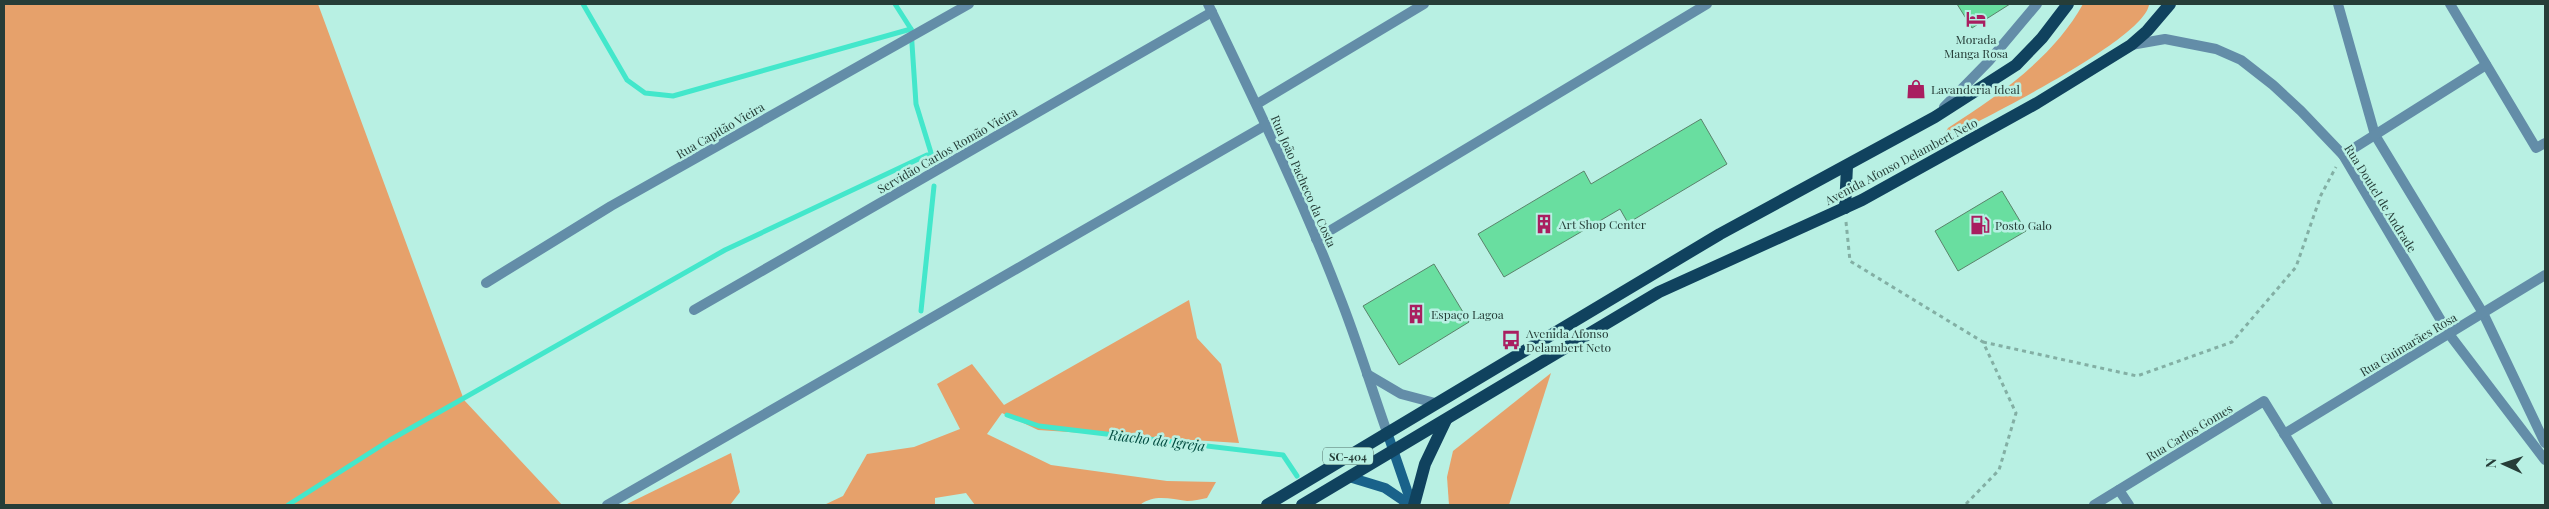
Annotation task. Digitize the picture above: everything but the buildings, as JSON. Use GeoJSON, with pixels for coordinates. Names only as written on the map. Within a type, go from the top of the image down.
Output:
{"type":"FeatureCollection","features":[{"type":"Feature","properties":{"kind":"main road","name":"Avenida Afonso Delambert Neto"},"geometry":{"type":"LineString","coordinates":[[1387,432],[1720,234],[1935,117],[2016,65],[2042,38],[2068,4]]}},
{"type":"Feature","properties":{"kind":"main road","name":"Avenida Afonso Delambert Neto"},"geometry":{"type":"LineString","coordinates":[[1393,450],[1659,292],[1845,208],[2037,103],[2131,45],[2170,4]]}},
{"type":"Feature","properties":{"kind":"main road"},"geometry":{"type":"LineString","coordinates":[[1845,208],[1847,166]]}},
{"type":"Feature","properties":{"kind":"main road"},"geometry":{"type":"LineString","coordinates":[[1412,505],[1425,464],[1446,420]]}},
{"type":"Feature","properties":{"kind":"main road"},"geometry":{"type":"LineString","coordinates":[[1387,432],[1412,505]]}},
{"type":"Feature","properties":{"kind":"main road","name":"SC-404"},"geometry":{"type":"LineString","coordinates":[[1267,505],[1387,432]]}},
{"type":"Feature","properties":{"kind":"main road","name":"SC-404"},"geometry":{"type":"LineString","coordinates":[[1302,505],[1393,450]]}},
{"type":"Feature","properties":{"kind":"main road"},"geometry":{"type":"LineString","coordinates":[[1349,477],[1385,488],[1412,505]]}},
{"type":"Feature","properties":{"kind":"street","name":"Rua Capitão Vieira"},"geometry":{"type":"LineString","coordinates":[[486,282],[611,206],[969,4]]}},
{"type":"Feature","properties":{"kind":"street"},"geometry":{"type":"LineString","coordinates":[[1256,104],[1424,4]]}},
{"type":"Feature","properties":{"kind":"street"},"geometry":{"type":"LineString","coordinates":[[1316,239],[1707,4]]}},
{"type":"Feature","properties":{"kind":"street"},"geometry":{"type":"LineString","coordinates":[[1935,117],[1989,61],[2037,4]]}},
{"type":"Feature","properties":{"kind":"street"},"geometry":{"type":"LineString","coordinates":[[2338,4],[2375,135],[2483,314],[2545,443]]}},
{"type":"Feature","properties":{"kind":"street"},"geometry":{"type":"LineString","coordinates":[[2450,4],[2536,148],[2545,142]]}},
{"type":"Feature","properties":{"kind":"street","name":"Rua João Pacheco da Costa"},"geometry":{"type":"LineString","coordinates":[[1210,8],[1256,104],[1316,239],[1340,297],[1387,432]]}},
{"type":"Feature","properties":{"kind":"street","name":"Servidão Carlos Romão Vieira"},"geometry":{"type":"LineString","coordinates":[[694,310],[1210,8]]}},
{"type":"Feature","properties":{"kind":"street","name":"Rua Doutel de Andrade"},"geometry":{"type":"LineString","coordinates":[[2131,45],[2165,39],[2216,49],[2241,60],[2273,85],[2342,155],[2448,334],[2545,460]]}},
{"type":"Feature","properties":{"kind":"street"},"geometry":{"type":"LineString","coordinates":[[2342,155],[2486,64]]}},
{"type":"Feature","properties":{"kind":"street"},"geometry":{"type":"LineString","coordinates":[[607,505],[1266,126]]}},
{"type":"Feature","properties":{"kind":"street","name":"Rua Guimarães Rosa"},"geometry":{"type":"LineString","coordinates":[[2284,434],[2545,275]]}},
{"type":"Feature","properties":{"kind":"street"},"geometry":{"type":"LineString","coordinates":[[1367,374],[1401,394],[1435,403]]}},
{"type":"Feature","properties":{"kind":"street","name":"Rua Carlos Gomes"},"geometry":{"type":"LineString","coordinates":[[2094,505],[2264,401],[2284,434]]}},
{"type":"Feature","properties":{"kind":"street"},"geometry":{"type":"LineString","coordinates":[[2284,434],[2328,505]]}},
{"type":"Feature","properties":{"kind":"street"},"geometry":{"type":"LineString","coordinates":[[2119,490],[2129,505]]}},
{"type":"Feature","properties":{"kind":"path"},"geometry":{"type":"LineString","coordinates":[[1845,208],[1850,261],[1983,342],[2137,376],[2232,342],[2296,267],[2321,195],[2342,155]]}},
{"type":"Feature","properties":{"kind":"path"},"geometry":{"type":"LineString","coordinates":[[1965,505],[1999,470],[2016,413],[1983,342]]}},
{"type":"Feature","properties":{"kind":"shaded area"},"geometry":{"type":"Polygon","coordinates":[[[4,4],[318,4],[464,400],[562,505],[4,505],[4,4]]]}},
{"type":"Feature","properties":{"kind":"shaded area"},"geometry":{"type":"Polygon","coordinates":[[[2083,4],[2149,5],[2140,20],[2091,58],[2024,97],[1945,139],[1944,135],[1948,128],[2005,89],[2041,58],[2071,23],[2083,4]]]}},
{"type":"Feature","properties":{"kind":"shaded area"},"geometry":{"type":"Polygon","coordinates":[[[1189,300],[1197,338],[1221,364],[1239,443],[1038,430],[1002,413],[987,434],[1051,465],[1167,481],[1216,482],[1207,498],[1187,501],[1157,498],[1140,505],[975,505],[966,493],[935,498],[935,505],[824,505],[843,496],[867,454],[914,447],[960,429],[937,384],[972,364],[1004,405],[1189,300]]]}},
{"type":"Feature","properties":{"kind":"shaded area"},"geometry":{"type":"Polygon","coordinates":[[[1551,373],[1509,505],[1449,505],[1447,477],[1453,451],[1551,373]]]}},
{"type":"Feature","properties":{"kind":"shaded area"},"geometry":{"type":"Polygon","coordinates":[[[731,453],[740,492],[730,505],[625,505],[731,453]]]}},
{"type":"Feature","properties":{"kind":"waterway"},"geometry":{"type":"LineString","coordinates":[[583,4],[627,80],[645,93],[673,96],[911,29]]}},
{"type":"Feature","properties":{"kind":"waterway"},"geometry":{"type":"LineString","coordinates":[[288,505],[390,440],[725,250],[927,155],[932,156],[916,104],[911,29],[895,4]]}},
{"type":"Feature","properties":{"kind":"waterway","name":"Riacho da Igreja"},"geometry":{"type":"LineString","coordinates":[[921,311],[934,186]]}},
{"type":"Feature","properties":{"kind":"waterway","name":"Riacho da Igreja"},"geometry":{"type":"LineString","coordinates":[[1007,415],[1039,426],[1283,455],[1297,476]]}},
{"type":"Feature","properties":{"kind":"place","name":"Morada Manga Rosa"},"geometry":{"type":"Point","coordinates":[1976,19]}},
{"type":"Feature","properties":{"kind":"place","name":"Lavanderia Ideal"},"geometry":{"type":"Point","coordinates":[1916,89]}},
{"type":"Feature","properties":{"kind":"place","name":"Art Shop Center"},"geometry":{"type":"Point","coordinates":[1544,224]}},
{"type":"Feature","properties":{"kind":"place","name":"Posto Galo"},"geometry":{"type":"Point","coordinates":[1980,225]}},
{"type":"Feature","properties":{"kind":"place","name":"Espaço Lagoa"},"geometry":{"type":"Point","coordinates":[1416,314]}},
{"type":"Feature","properties":{"kind":"place","name":"Avenida Afonso Delambert Neto"},"geometry":{"type":"Point","coordinates":[1511,340]}}]}
